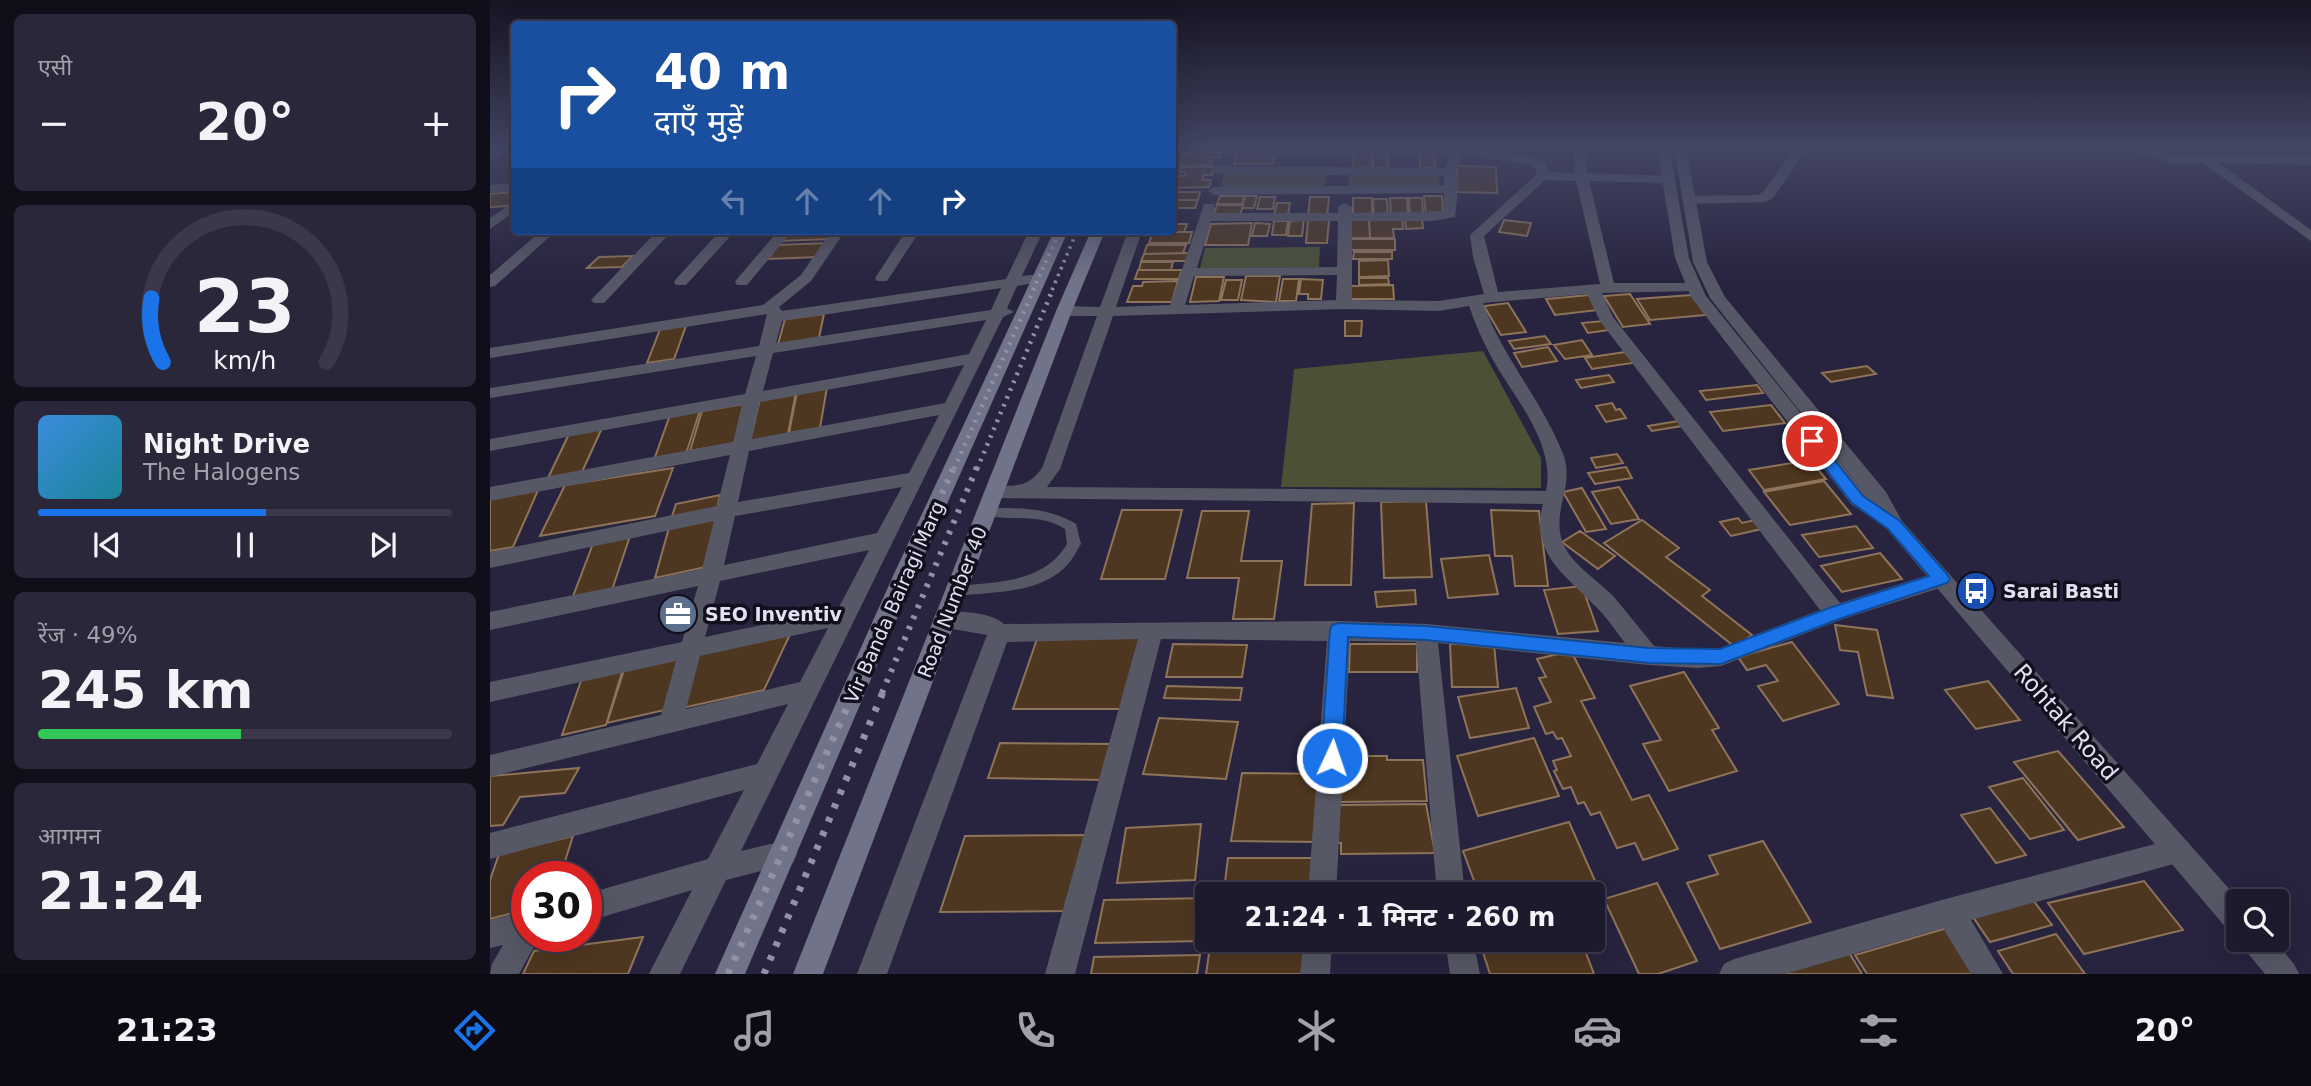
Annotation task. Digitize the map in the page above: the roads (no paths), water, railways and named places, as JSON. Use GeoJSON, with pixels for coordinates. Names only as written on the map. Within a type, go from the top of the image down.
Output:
{"type":"FeatureCollection","features":[{"type":"Feature","properties":{"kind":"main road","name":"Vir Banda Bairagi Marg"},"geometry":{"type":"LineString","coordinates":[[730,974],[904,576],[1028,309],[1059,235]]}},
{"type":"Feature","properties":{"kind":"main road","name":"Road Number 40"},"geometry":{"type":"LineString","coordinates":[[808,974],[1064,311],[1096,235]]}},
{"type":"Feature","properties":{"kind":"street"},"geometry":{"type":"LineString","coordinates":[[1176,309],[1213,192]]}},
{"type":"Feature","properties":{"kind":"street"},"geometry":{"type":"LineString","coordinates":[[1343,304],[1346,271],[1346,192]]}},
{"type":"Feature","properties":{"kind":"street"},"geometry":{"type":"LineString","coordinates":[[1205,217],[1447,215],[1450,214],[1452,192]]}},
{"type":"Feature","properties":{"kind":"street"},"geometry":{"type":"LineString","coordinates":[[1524,192],[1476,235],[1491,343],[1554,452],[1559,480],[1549,525],[1550,535],[1560,556],[1603,601],[1649,656]]}},
{"type":"Feature","properties":{"kind":"street"},"geometry":{"type":"LineString","coordinates":[[1584,192],[1606,318],[1835,613]]}},
{"type":"Feature","properties":{"kind":"street"},"geometry":{"type":"LineString","coordinates":[[1670,192],[1682,258],[1699,297],[1858,499],[1894,525]]}},
{"type":"Feature","properties":{"kind":"street"},"geometry":{"type":"LineString","coordinates":[[1688,192],[1700,262],[1718,298],[1879,496],[1894,525]]}},
{"type":"Feature","properties":{"kind":"street"},"geometry":{"type":"LineString","coordinates":[[1689,200],[1760,199],[1770,192]]}},
{"type":"Feature","properties":{"kind":"street"},"geometry":{"type":"LineString","coordinates":[[2251,192],[2311,237]]}},
{"type":"Feature","properties":{"kind":"street"},"geometry":{"type":"LineString","coordinates":[[490,225],[511,208]]}},
{"type":"Feature","properties":{"kind":"street"},"geometry":{"type":"LineString","coordinates":[[490,283],[544,235]]}},
{"type":"Feature","properties":{"kind":"street"},"geometry":{"type":"LineString","coordinates":[[599,300],[661,235]]}},
{"type":"Feature","properties":{"kind":"street"},"geometry":{"type":"LineString","coordinates":[[681,282],[724,235]]}},
{"type":"Feature","properties":{"kind":"street"},"geometry":{"type":"LineString","coordinates":[[742,282],[782,235]]}},
{"type":"Feature","properties":{"kind":"street"},"geometry":{"type":"LineString","coordinates":[[671,721],[711,576],[752,398],[766,351],[771,313],[806,278],[835,235]]}},
{"type":"Feature","properties":{"kind":"street"},"geometry":{"type":"LineString","coordinates":[[882,278],[909,235]]}},
{"type":"Feature","properties":{"kind":"street"},"geometry":{"type":"LineString","coordinates":[[664,974],[952,407],[1033,235]]}},
{"type":"Feature","properties":{"kind":"street"},"geometry":{"type":"LineString","coordinates":[[990,503],[1025,493],[1037,486],[1051,469],[1134,235]]}},
{"type":"Feature","properties":{"kind":"street"},"geometry":{"type":"LineString","coordinates":[[1189,272],[1346,271]]}},
{"type":"Feature","properties":{"kind":"street"},"geometry":{"type":"LineString","coordinates":[[490,354],[771,313],[1040,278]]}},
{"type":"Feature","properties":{"kind":"street"},"geometry":{"type":"LineString","coordinates":[[1064,311],[1343,304],[1439,306],[1484,299],[1600,289],[1695,288]]}},
{"type":"Feature","properties":{"kind":"street"},"geometry":{"type":"LineString","coordinates":[[490,393],[1028,309]]}},
{"type":"Feature","properties":{"kind":"street"},"geometry":{"type":"LineString","coordinates":[[490,445],[975,358]]}},
{"type":"Feature","properties":{"kind":"street"},"geometry":{"type":"LineString","coordinates":[[490,494],[952,407]]}},
{"type":"Feature","properties":{"kind":"street"},"geometry":{"type":"LineString","coordinates":[[490,560],[726,511],[916,478]]}},
{"type":"Feature","properties":{"kind":"street"},"geometry":{"type":"LineString","coordinates":[[1025,493],[1556,498]]}},
{"type":"Feature","properties":{"kind":"street","name":"Rohtak Road"},"geometry":{"type":"LineString","coordinates":[[1894,525],[2226,906]]}},
{"type":"Feature","properties":{"kind":"street"},"geometry":{"type":"LineString","coordinates":[[490,621],[885,539]]}},
{"type":"Feature","properties":{"kind":"street"},"geometry":{"type":"LineString","coordinates":[[944,620],[991,625],[999,633],[1153,629],[1339,630],[1426,633],[1649,656],[1721,657],[1835,613],[1941,579]]}},
{"type":"Feature","properties":{"kind":"street"},"geometry":{"type":"LineString","coordinates":[[490,692],[845,616]]}},
{"type":"Feature","properties":{"kind":"street"},"geometry":{"type":"LineString","coordinates":[[1060,974],[1153,629]]}},
{"type":"Feature","properties":{"kind":"street"},"geometry":{"type":"LineString","coordinates":[[1323,882],[1339,630]]}},
{"type":"Feature","properties":{"kind":"street"},"geometry":{"type":"LineString","coordinates":[[872,974],[999,633]]}},
{"type":"Feature","properties":{"kind":"street"},"geometry":{"type":"LineString","coordinates":[[1426,633],[1450,882]]}},
{"type":"Feature","properties":{"kind":"street"},"geometry":{"type":"LineString","coordinates":[[490,766],[808,690]]}},
{"type":"Feature","properties":{"kind":"street"},"geometry":{"type":"LineString","coordinates":[[490,846],[765,773]]}},
{"type":"Feature","properties":{"kind":"street"},"geometry":{"type":"LineString","coordinates":[[1738,974],[1949,912],[2178,851]]}},
{"type":"Feature","properties":{"kind":"street"},"geometry":{"type":"LineString","coordinates":[[602,903],[718,869],[783,854]]}},
{"type":"Feature","properties":{"kind":"street"},"geometry":{"type":"LineString","coordinates":[[1949,912],[1988,974]]}},
{"type":"Feature","properties":{"kind":"street"},"geometry":{"type":"LineString","coordinates":[[490,934],[511,929]]}},
{"type":"Feature","properties":{"kind":"street"},"geometry":{"type":"LineString","coordinates":[[502,974],[515,952]]}},
{"type":"Feature","properties":{"kind":"street"},"geometry":{"type":"LineString","coordinates":[[1315,974],[1317,952]]}},
{"type":"Feature","properties":{"kind":"street"},"geometry":{"type":"LineString","coordinates":[[1461,952],[1465,974]]}},
{"type":"Feature","properties":{"kind":"street"},"geometry":{"type":"LineString","coordinates":[[2265,952],[2284,974]]}},
{"type":"Feature","properties":{"kind":"lane"},"geometry":{"type":"LineString","coordinates":[[956,591],[1039,578],[1061,564],[1074,544],[1072,527],[1063,520],[990,503]]}},
{"type":"Feature","properties":{"kind":"railway"},"geometry":{"type":"LineString","coordinates":[[1033,290],[1058,235]]}},
{"type":"Feature","properties":{"kind":"railway"},"geometry":{"type":"LineString","coordinates":[[1052,290],[1075,235]]}},
{"type":"Feature","properties":{"kind":"railway"},"geometry":{"type":"LineString","coordinates":[[954,469],[1034,289]]}},
{"type":"Feature","properties":{"kind":"railway"},"geometry":{"type":"LineString","coordinates":[[977,469],[1053,289]]}},
{"type":"Feature","properties":{"kind":"railway"},"geometry":{"type":"LineString","coordinates":[[853,693],[954,467]]}},
{"type":"Feature","properties":{"kind":"railway"},"geometry":{"type":"LineString","coordinates":[[882,693],[977,467]]}},
{"type":"Feature","properties":{"kind":"railway"},"geometry":{"type":"LineString","coordinates":[[728,974],[854,692]]}},
{"type":"Feature","properties":{"kind":"railway"},"geometry":{"type":"LineString","coordinates":[[764,974],[883,692]]}},
{"type":"Feature","properties":{"kind":"place","name":"Sarai Basti"},"geometry":{"type":"Point","coordinates":[1976,591]}},
{"type":"Feature","properties":{"kind":"place","name":"SEO Inventiv"},"geometry":{"type":"Point","coordinates":[678,614]}}]}
